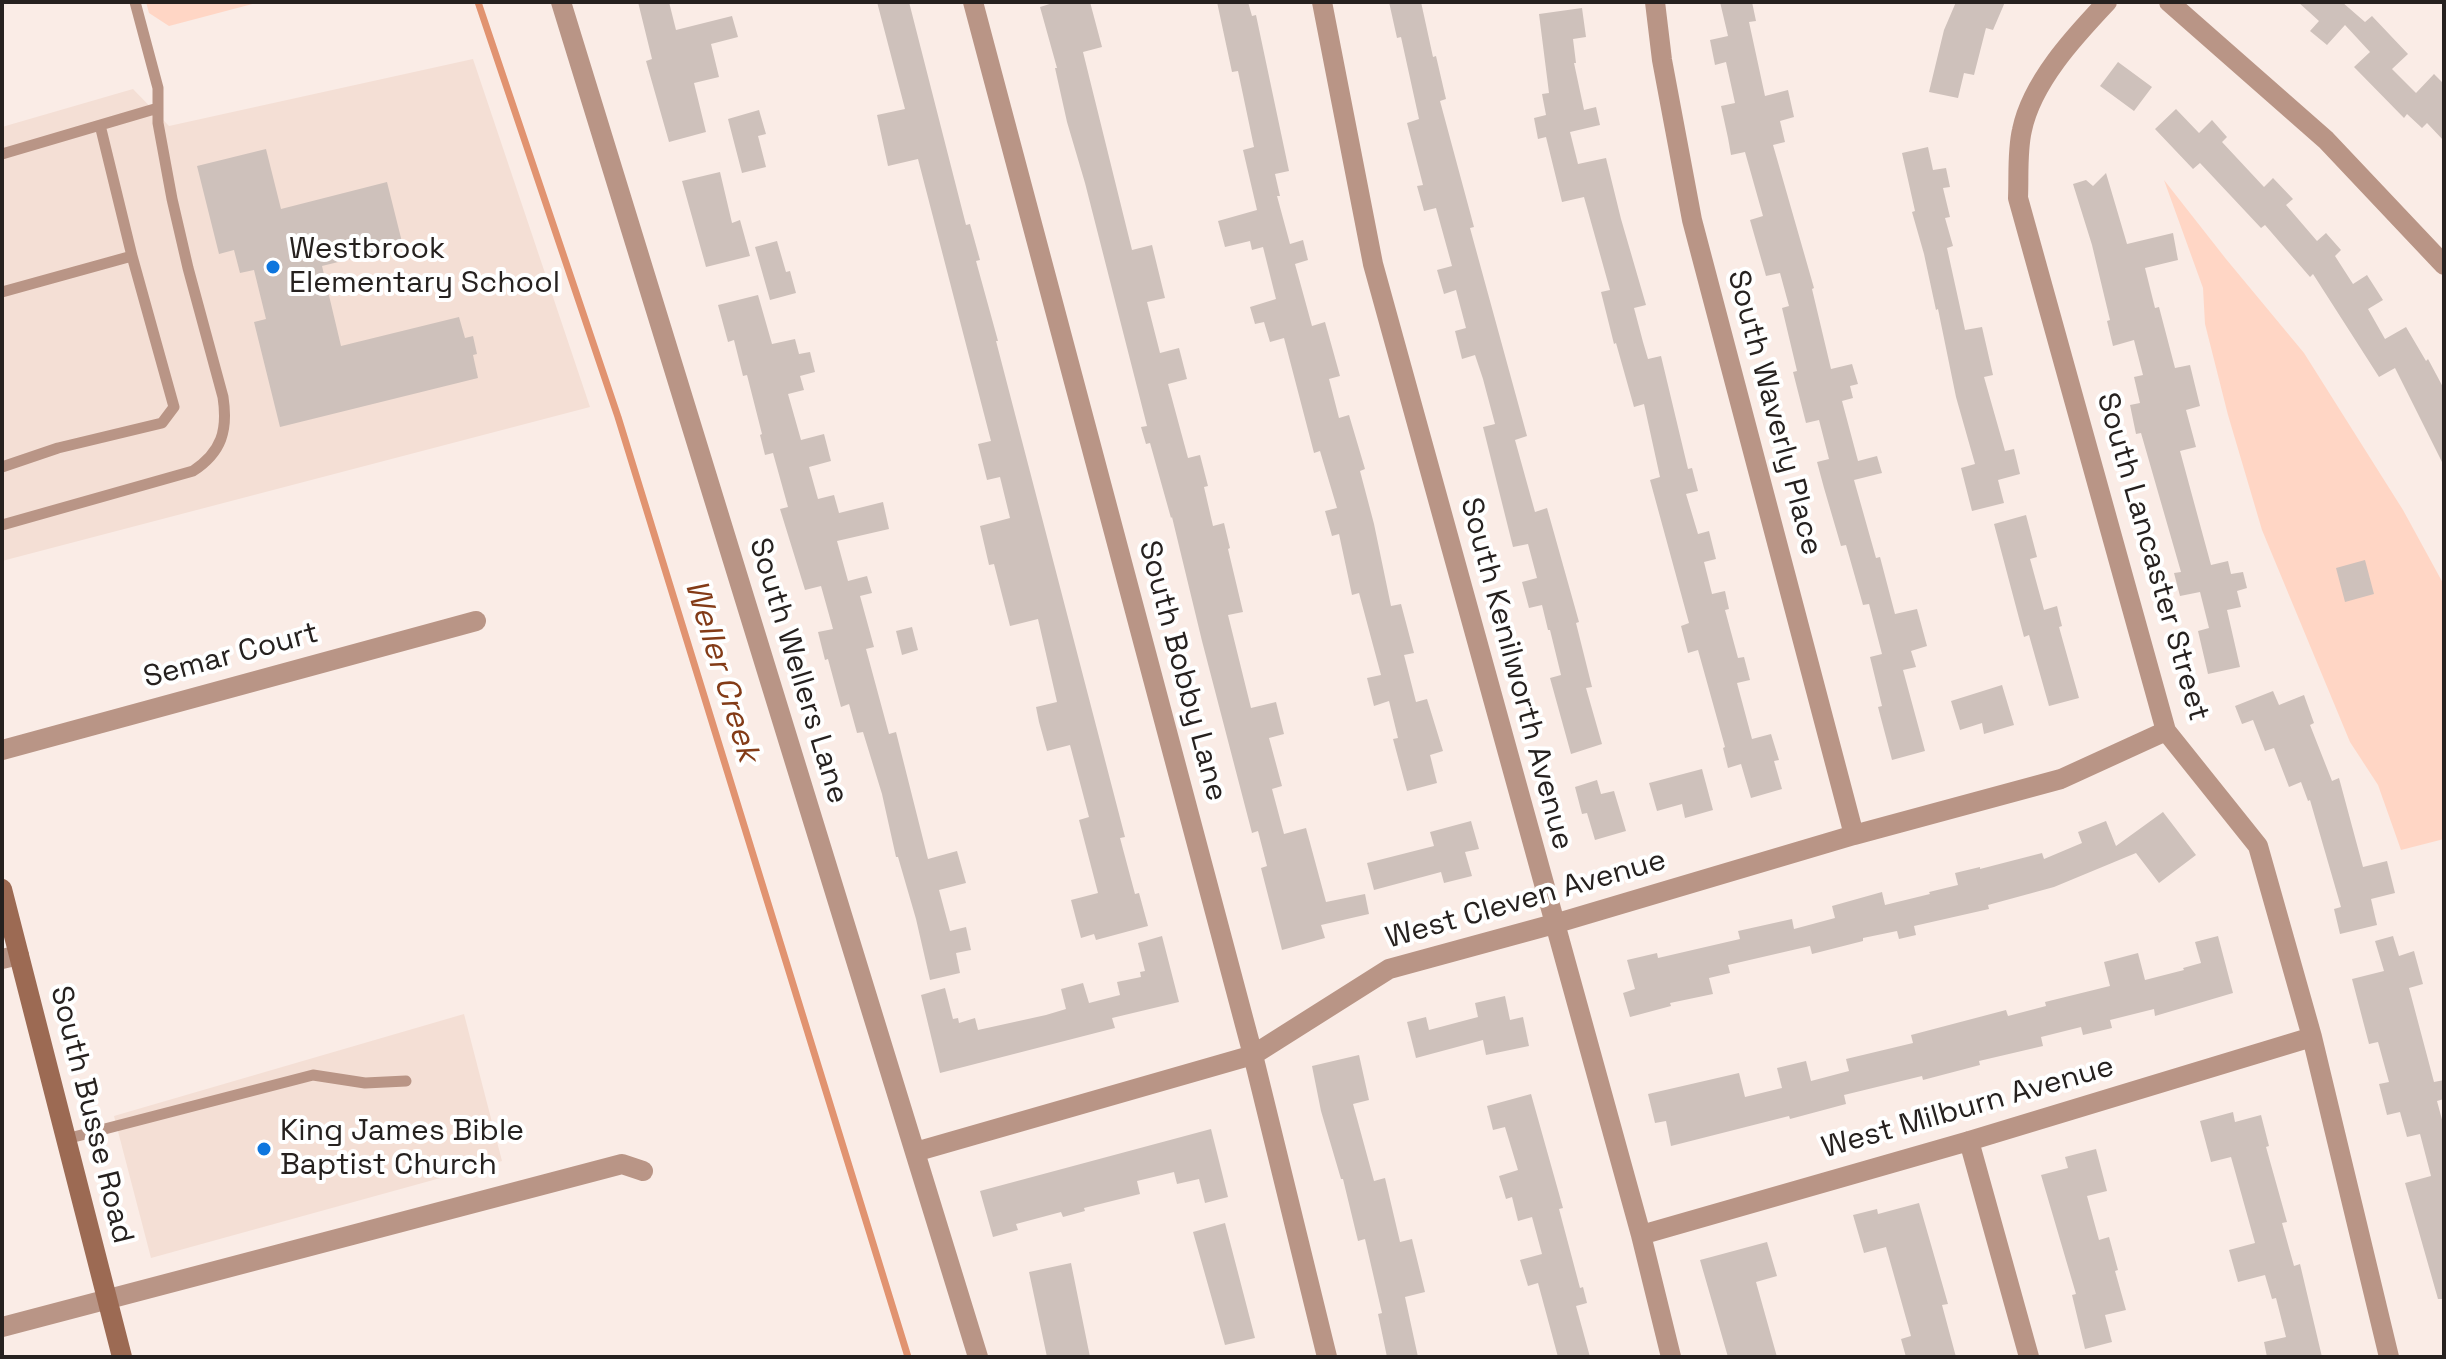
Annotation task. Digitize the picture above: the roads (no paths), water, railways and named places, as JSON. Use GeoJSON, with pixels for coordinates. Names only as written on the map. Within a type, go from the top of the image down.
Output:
{"type":"FeatureCollection","features":[{"type":"Feature","properties":{"kind":"main road","name":"South Busse Road"},"geometry":{"type":"LineString","coordinates":[[2,889],[10,957],[66,1139],[122,1357]]}},
{"type":"Feature","properties":{"kind":"street","name":"South Wellers Lane"},"geometry":{"type":"LineString","coordinates":[[561,2],[978,1357]]}},
{"type":"Feature","properties":{"kind":"street","name":"South Bobby Lane"},"geometry":{"type":"LineString","coordinates":[[973,2],[1253,1055],[1327,1357]]}},
{"type":"Feature","properties":{"kind":"street","name":"South Kenilworth Avenue"},"geometry":{"type":"LineString","coordinates":[[1322,2],[1373,264],[1641,1235],[1671,1357]]}},
{"type":"Feature","properties":{"kind":"street","name":"South Waverly Place"},"geometry":{"type":"LineString","coordinates":[[1655,2],[1662,60],[1692,220],[1854,835]]}},
{"type":"Feature","properties":{"kind":"street","name":"South Lancaster Street"},"geometry":{"type":"LineString","coordinates":[[2107,2],[2055,62],[2026,114],[2021,134],[2018,198],[2166,731],[2258,846],[2312,1037],[2389,1357]]}},
{"type":"Feature","properties":{"kind":"street"},"geometry":{"type":"LineString","coordinates":[[2169,2],[2326,140],[2444,265]]}},
{"type":"Feature","properties":{"kind":"street","name":"Semar Court"},"geometry":{"type":"LineString","coordinates":[[2,750],[476,621]]}},
{"type":"Feature","properties":{"kind":"street","name":"West Cleven Avenue"},"geometry":{"type":"LineString","coordinates":[[915,1152],[1253,1055],[1389,969],[1554,924],[1854,835],[2061,779],[2166,731]]}},
{"type":"Feature","properties":{"kind":"street","name":"West Milburn Avenue"},"geometry":{"type":"LineString","coordinates":[[1641,1235],[1969,1141],[2312,1037]]}},
{"type":"Feature","properties":{"kind":"street"},"geometry":{"type":"LineString","coordinates":[[1969,1141],[2029,1357]]}},
{"type":"Feature","properties":{"kind":"street"},"geometry":{"type":"LineString","coordinates":[[2,1327],[622,1164],[643,1171]]}},
{"type":"Feature","properties":{"kind":"lane"},"geometry":{"type":"LineString","coordinates":[[2,525],[193,471],[205,464],[223,438],[226,415],[223,397],[172,199],[158,123],[158,88],[135,2]]}},
{"type":"Feature","properties":{"kind":"lane"},"geometry":{"type":"LineString","coordinates":[[2,154],[158,108]]}},
{"type":"Feature","properties":{"kind":"lane"},"geometry":{"type":"LineString","coordinates":[[2,464],[162,423],[174,407],[100,125]]}},
{"type":"Feature","properties":{"kind":"lane"},"geometry":{"type":"LineString","coordinates":[[2,292],[132,256]]}},
{"type":"Feature","properties":{"kind":"lane"},"geometry":{"type":"LineString","coordinates":[[66,1139],[313,1075],[365,1083],[406,1081]]}},
{"type":"Feature","properties":{"kind":"waterway","name":"Weller Creek"},"geometry":{"type":"LineString","coordinates":[[478,2],[618,417],[908,1357]]}},
{"type":"Feature","properties":{"kind":"place","name":"Westbrook Elementary School"},"geometry":{"type":"Point","coordinates":[273,267]}},
{"type":"Feature","properties":{"kind":"place","name":"King James Bible Baptist Church"},"geometry":{"type":"Point","coordinates":[264,1149]}}]}
